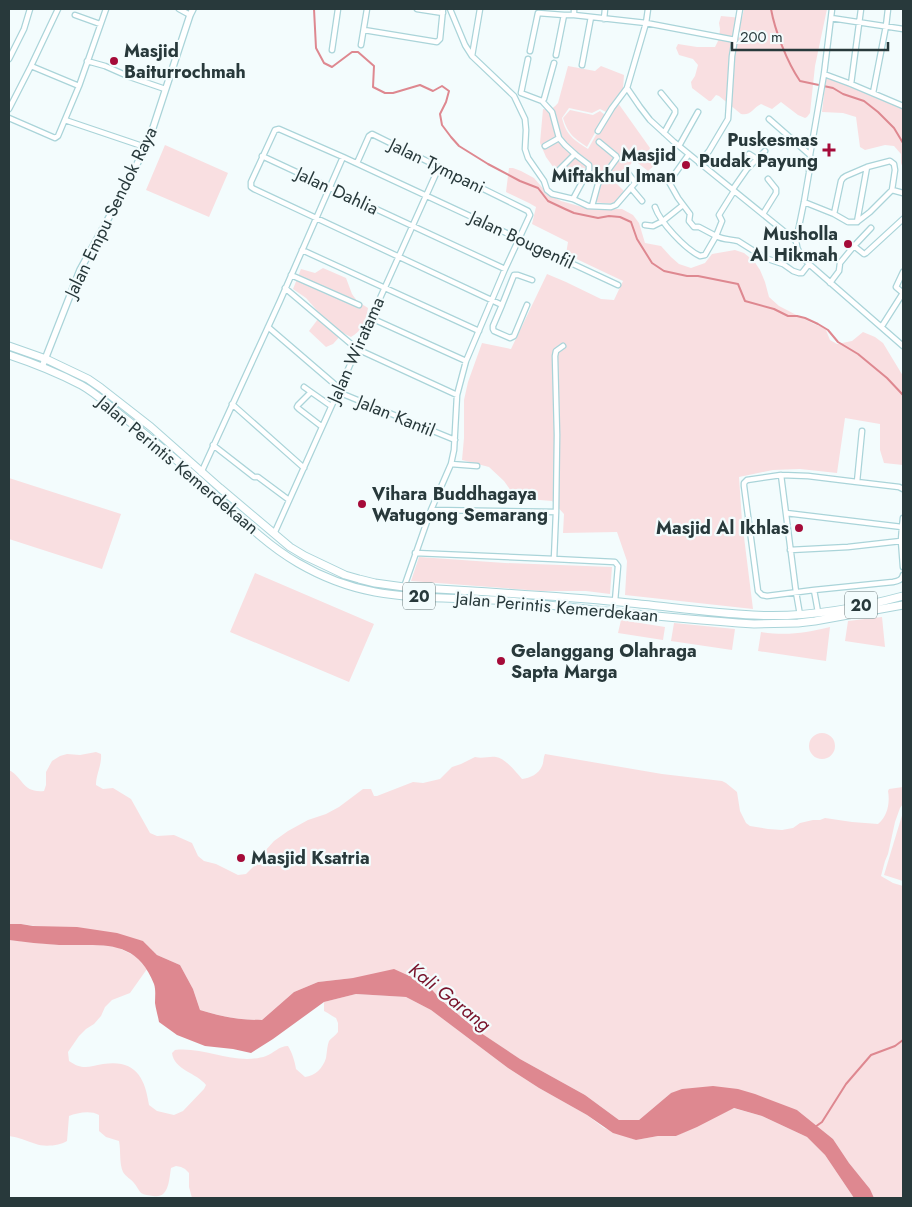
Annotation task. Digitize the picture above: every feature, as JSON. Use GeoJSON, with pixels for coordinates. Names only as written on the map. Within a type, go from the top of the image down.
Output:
{"type":"FeatureCollection","features":[{"type":"Feature","properties":{"kind":"highway","name":"Jalan Perintis Kemerdekaan"},"geometry":{"type":"LineString","coordinates":[[9,346],[46,359],[88,379],[102,388],[151,427],[263,537],[285,554],[306,567],[342,583],[374,592],[396,595],[493,596],[614,601],[755,615],[800,615],[903,596]]}},
{"type":"Feature","properties":{"kind":"highway","name":"Jalan Perintis Kemerdekaan"},"geometry":{"type":"LineString","coordinates":[[9,355],[42,367],[83,386],[290,546],[305,556],[345,575],[376,583],[404,587],[460,590],[493,596],[754,624],[798,623],[903,605]]}},
{"type":"Feature","properties":{"kind":"highway"},"geometry":{"type":"LineString","coordinates":[[818,612],[819,620]]}},
{"type":"Feature","properties":{"kind":"main road","name":"Jalan Empu Sendok Raya"},"geometry":{"type":"LineString","coordinates":[[46,359],[77,276],[149,140],[193,9]]}},
{"type":"Feature","properties":{"kind":"main road"},"geometry":{"type":"LineString","coordinates":[[42,367],[46,359]]}},
{"type":"Feature","properties":{"kind":"street"},"geometry":{"type":"LineString","coordinates":[[9,59],[24,29],[30,9]]}},
{"type":"Feature","properties":{"kind":"street"},"geometry":{"type":"LineString","coordinates":[[9,109],[58,9]]}},
{"type":"Feature","properties":{"kind":"street"},"geometry":{"type":"LineString","coordinates":[[9,118],[56,138],[59,135],[79,86],[106,9]]}},
{"type":"Feature","properties":{"kind":"street"},"geometry":{"type":"LineString","coordinates":[[179,9],[190,15]]}},
{"type":"Feature","properties":{"kind":"street"},"geometry":{"type":"LineString","coordinates":[[332,50],[338,9]]}},
{"type":"Feature","properties":{"kind":"street"},"geometry":{"type":"LineString","coordinates":[[361,45],[367,9]]}},
{"type":"Feature","properties":{"kind":"street"},"geometry":{"type":"LineString","coordinates":[[364,30],[436,42],[440,39],[443,11],[417,9]]}},
{"type":"Feature","properties":{"kind":"street"},"geometry":{"type":"LineString","coordinates":[[450,9],[472,56],[514,96],[525,119],[525,149],[528,158],[544,181],[547,190],[552,194],[573,199],[588,206],[611,207],[616,205],[635,182],[628,172]]}},
{"type":"Feature","properties":{"kind":"street"},"geometry":{"type":"LineString","coordinates":[[472,56],[480,9]]}},
{"type":"Feature","properties":{"kind":"street"},"geometry":{"type":"LineString","coordinates":[[574,9],[574,15]]}},
{"type":"Feature","properties":{"kind":"street"},"geometry":{"type":"LineString","coordinates":[[604,18],[605,9]]}},
{"type":"Feature","properties":{"kind":"street"},"geometry":{"type":"LineString","coordinates":[[598,131],[627,88],[646,23],[648,9]]}},
{"type":"Feature","properties":{"kind":"street"},"geometry":{"type":"LineString","coordinates":[[699,162],[710,151],[728,119],[732,56],[740,9]]}},
{"type":"Feature","properties":{"kind":"street"},"geometry":{"type":"LineString","coordinates":[[832,9],[820,101],[810,155],[809,173],[796,241],[797,249],[809,264],[903,346]]}},
{"type":"Feature","properties":{"kind":"street"},"geometry":{"type":"LineString","coordinates":[[850,84],[861,9]]}},
{"type":"Feature","properties":{"kind":"street"},"geometry":{"type":"LineString","coordinates":[[873,94],[888,9]]}},
{"type":"Feature","properties":{"kind":"street"},"geometry":{"type":"LineString","coordinates":[[530,51],[538,13],[646,23],[735,40]]}},
{"type":"Feature","properties":{"kind":"street"},"geometry":{"type":"LineString","coordinates":[[75,15],[100,24]]}},
{"type":"Feature","properties":{"kind":"street"},"geometry":{"type":"LineString","coordinates":[[556,55],[564,15]]}},
{"type":"Feature","properties":{"kind":"street"},"geometry":{"type":"LineString","coordinates":[[582,65],[591,17]]}},
{"type":"Feature","properties":{"kind":"street"},"geometry":{"type":"LineString","coordinates":[[830,18],[903,29]]}},
{"type":"Feature","properties":{"kind":"street"},"geometry":{"type":"LineString","coordinates":[[521,93],[528,60]]}},
{"type":"Feature","properties":{"kind":"street"},"geometry":{"type":"LineString","coordinates":[[87,61],[165,89]]}},
{"type":"Feature","properties":{"kind":"street"},"geometry":{"type":"LineString","coordinates":[[542,101],[554,63]]}},
{"type":"Feature","properties":{"kind":"street"},"geometry":{"type":"LineString","coordinates":[[31,66],[79,86]]}},
{"type":"Feature","properties":{"kind":"street"},"geometry":{"type":"LineString","coordinates":[[823,75],[903,106],[903,102]]}},
{"type":"Feature","properties":{"kind":"street"},"geometry":{"type":"LineString","coordinates":[[627,88],[650,120],[664,133],[796,241]]}},
{"type":"Feature","properties":{"kind":"street"},"geometry":{"type":"LineString","coordinates":[[514,96],[521,93],[542,101],[552,112],[560,138],[565,145],[588,165],[588,173],[573,199]]}},
{"type":"Feature","properties":{"kind":"street"},"geometry":{"type":"LineString","coordinates":[[661,93],[675,110],[664,133]]}},
{"type":"Feature","properties":{"kind":"street"},"geometry":{"type":"LineString","coordinates":[[679,146],[698,112]]}},
{"type":"Feature","properties":{"kind":"street"},"geometry":{"type":"LineString","coordinates":[[769,119],[810,155]]}},
{"type":"Feature","properties":{"kind":"street"},"geometry":{"type":"LineString","coordinates":[[65,120],[145,147]]}},
{"type":"Feature","properties":{"kind":"street","name":"Jalan Bougenfil"},"geometry":{"type":"LineString","coordinates":[[262,156],[271,136],[275,130],[279,129],[357,163],[618,285]]}},
{"type":"Feature","properties":{"kind":"street","name":"Jalan Tympani"},"geometry":{"type":"LineString","coordinates":[[357,163],[368,136],[372,134],[528,211],[530,215],[519,239]]}},
{"type":"Feature","properties":{"kind":"street"},"geometry":{"type":"LineString","coordinates":[[545,146],[560,138]]}},
{"type":"Feature","properties":{"kind":"street"},"geometry":{"type":"LineString","coordinates":[[592,206],[598,184],[617,158],[599,142]]}},
{"type":"Feature","properties":{"kind":"street"},"geometry":{"type":"LineString","coordinates":[[655,207],[663,221],[686,246],[700,256],[706,255],[722,221],[719,215],[747,169],[765,151]]}},
{"type":"Feature","properties":{"kind":"street"},"geometry":{"type":"LineString","coordinates":[[555,174],[575,154]]}},
{"type":"Feature","properties":{"kind":"street"},"geometry":{"type":"LineString","coordinates":[[689,154],[669,182],[690,214],[689,221],[694,227],[699,227],[730,241],[738,241],[765,258],[783,264],[799,273],[802,273],[809,264]]}},
{"type":"Feature","properties":{"kind":"street"},"geometry":{"type":"LineString","coordinates":[[749,154],[757,159]]}},
{"type":"Feature","properties":{"kind":"street"},"geometry":{"type":"LineString","coordinates":[[262,156],[251,182],[251,187],[502,305]]}},
{"type":"Feature","properties":{"kind":"street","name":"Jalan Dahlia"},"geometry":{"type":"LineString","coordinates":[[262,156],[505,269]]}},
{"type":"Feature","properties":{"kind":"street"},"geometry":{"type":"LineString","coordinates":[[200,475],[343,157]]}},
{"type":"Feature","properties":{"kind":"street"},"geometry":{"type":"LineString","coordinates":[[804,202],[848,222],[857,222],[892,190],[895,170],[892,162],[867,167],[842,178],[834,214]]}},
{"type":"Feature","properties":{"kind":"street","name":"Jalan Wiratama"},"geometry":{"type":"LineString","coordinates":[[274,534],[439,167]]}},
{"type":"Feature","properties":{"kind":"street"},"geometry":{"type":"LineString","coordinates":[[857,222],[867,167]]}},
{"type":"Feature","properties":{"kind":"street"},"geometry":{"type":"LineString","coordinates":[[763,214],[776,193],[776,189],[768,179]]}},
{"type":"Feature","properties":{"kind":"street"},"geometry":{"type":"LineString","coordinates":[[631,188],[642,201]]}},
{"type":"Feature","properties":{"kind":"street"},"geometry":{"type":"LineString","coordinates":[[892,190],[903,193]]}},
{"type":"Feature","properties":{"kind":"street"},"geometry":{"type":"LineString","coordinates":[[645,225],[653,226],[663,221],[683,205]]}},
{"type":"Feature","properties":{"kind":"street"},"geometry":{"type":"LineString","coordinates":[[854,246],[864,254],[903,219]]}},
{"type":"Feature","properties":{"kind":"street"},"geometry":{"type":"LineString","coordinates":[[830,283],[838,271],[840,263],[871,228]]}},
{"type":"Feature","properties":{"kind":"street"},"geometry":{"type":"LineString","coordinates":[[404,587],[431,510],[451,464],[455,440],[457,395],[466,361],[519,239]]}},
{"type":"Feature","properties":{"kind":"street"},"geometry":{"type":"LineString","coordinates":[[302,250],[479,331]]}},
{"type":"Feature","properties":{"kind":"street"},"geometry":{"type":"LineString","coordinates":[[882,326],[903,293],[896,287],[903,272]]}},
{"type":"Feature","properties":{"kind":"street"},"geometry":{"type":"LineString","coordinates":[[291,275],[359,305]]}},
{"type":"Feature","properties":{"kind":"street"},"geometry":{"type":"LineString","coordinates":[[527,305],[514,336],[510,338],[494,331],[493,326],[514,276],[518,275],[532,280]]}},
{"type":"Feature","properties":{"kind":"street"},"geometry":{"type":"LineString","coordinates":[[285,288],[357,349],[457,395]]}},
{"type":"Feature","properties":{"kind":"street"},"geometry":{"type":"LineString","coordinates":[[371,318],[466,361]]}},
{"type":"Feature","properties":{"kind":"street","name":"Jalan Kantil"},"geometry":{"type":"LineString","coordinates":[[268,327],[339,390],[455,440]]}},
{"type":"Feature","properties":{"kind":"street"},"geometry":{"type":"LineString","coordinates":[[554,559],[557,452],[555,356],[556,351],[563,346]]}},
{"type":"Feature","properties":{"kind":"street"},"geometry":{"type":"LineString","coordinates":[[304,387],[331,406]]}},
{"type":"Feature","properties":{"kind":"street"},"geometry":{"type":"LineString","coordinates":[[310,392],[297,407],[322,426]]}},
{"type":"Feature","properties":{"kind":"street"},"geometry":{"type":"LineString","coordinates":[[232,404],[304,468]]}},
{"type":"Feature","properties":{"kind":"street"},"geometry":{"type":"LineString","coordinates":[[857,482],[862,431]]}},
{"type":"Feature","properties":{"kind":"street"},"geometry":{"type":"LineString","coordinates":[[213,446],[254,477],[258,477],[289,500]]}},
{"type":"Feature","properties":{"kind":"street"},"geometry":{"type":"LineString","coordinates":[[451,464],[477,466]]}},
{"type":"Feature","properties":{"kind":"street"},"geometry":{"type":"LineString","coordinates":[[781,474],[800,615]]}},
{"type":"Feature","properties":{"kind":"street"},"geometry":{"type":"LineString","coordinates":[[903,489],[781,474],[747,480],[744,483],[747,518],[758,591],[762,595],[893,582],[898,581],[903,575]]}},
{"type":"Feature","properties":{"kind":"street"},"geometry":{"type":"LineString","coordinates":[[431,510],[556,512]]}},
{"type":"Feature","properties":{"kind":"street"},"geometry":{"type":"LineString","coordinates":[[786,513],[902,527]]}},
{"type":"Feature","properties":{"kind":"street"},"geometry":{"type":"LineString","coordinates":[[903,518],[901,541],[903,567]]}},
{"type":"Feature","properties":{"kind":"street"},"geometry":{"type":"LineString","coordinates":[[790,550],[848,547],[901,541]]}},
{"type":"Feature","properties":{"kind":"street"},"geometry":{"type":"LineString","coordinates":[[415,553],[615,562],[618,566],[614,601]]}},
{"type":"Feature","properties":{"kind":"street"},"geometry":{"type":"LineString","coordinates":[[814,590],[818,612]]}},
{"type":"Feature","properties":{"kind":"shaded area"},"geometry":{"type":"Polygon","coordinates":[[[744,9],[827,9],[815,66],[810,113],[807,117],[798,115],[781,102],[772,109],[761,104],[750,113],[741,114],[719,96],[716,95],[709,101],[692,88],[691,82],[698,65],[693,59],[679,55],[676,48],[678,44],[715,47],[719,39],[721,16],[742,18],[744,9]]]}},
{"type":"Feature","properties":{"kind":"shaded area"},"geometry":{"type":"Polygon","coordinates":[[[568,66],[595,71],[601,66],[624,75],[623,89],[606,112],[600,109],[592,113],[569,108],[562,118],[571,136],[588,149],[618,103],[650,148],[647,155],[656,164],[648,171],[634,160],[626,170],[623,169],[614,181],[624,191],[614,204],[592,202],[597,184],[574,169],[564,182],[546,157],[540,143],[543,109],[551,109],[558,103],[568,66]]]}},
{"type":"Feature","properties":{"kind":"shaded area"},"geometry":{"type":"Polygon","coordinates":[[[826,77],[903,108],[903,168],[901,154],[894,146],[885,145],[865,150],[860,147],[856,117],[843,113],[822,112],[826,77]]]}},
{"type":"Feature","properties":{"kind":"shaded area"},"geometry":{"type":"Polygon","coordinates":[[[570,110],[593,115],[600,111],[605,115],[587,147],[578,141],[567,128],[563,118],[570,110]]]}},
{"type":"Feature","properties":{"kind":"shaded area"},"geometry":{"type":"Polygon","coordinates":[[[165,145],[228,173],[209,217],[146,190],[165,145]]]}},
{"type":"Feature","properties":{"kind":"shaded area"},"geometry":{"type":"Polygon","coordinates":[[[509,168],[521,171],[534,178],[547,193],[561,201],[589,209],[622,209],[633,215],[639,223],[645,243],[661,246],[679,264],[691,268],[705,263],[712,254],[735,250],[744,253],[754,261],[760,270],[769,297],[779,306],[820,326],[826,330],[830,340],[837,344],[852,341],[863,332],[875,337],[883,343],[903,376],[903,465],[884,463],[880,450],[880,424],[845,418],[837,473],[800,469],[773,470],[739,477],[742,521],[753,609],[625,595],[627,561],[617,532],[563,533],[564,514],[552,501],[516,498],[504,481],[489,467],[462,460],[464,400],[468,382],[482,343],[511,349],[547,274],[601,299],[614,300],[623,281],[566,254],[568,242],[532,224],[536,207],[506,192],[509,168]]]}},
{"type":"Feature","properties":{"kind":"shaded area"},"geometry":{"type":"Polygon","coordinates":[[[323,268],[346,278],[357,301],[368,308],[365,321],[358,332],[351,337],[343,333],[333,344],[326,347],[309,331],[321,315],[306,298],[293,289],[301,269],[315,273],[323,268]]]}},
{"type":"Feature","properties":{"kind":"shaded area"},"geometry":{"type":"Polygon","coordinates":[[[9,478],[121,514],[102,569],[9,539],[9,478]]]}},
{"type":"Feature","properties":{"kind":"shaded area"},"geometry":{"type":"Polygon","coordinates":[[[419,557],[505,563],[612,567],[610,594],[586,591],[541,591],[411,581],[419,557]]]}},
{"type":"Feature","properties":{"kind":"shaded area"},"geometry":{"type":"Polygon","coordinates":[[[255,573],[374,624],[349,682],[230,632],[255,573]]]}},
{"type":"Feature","properties":{"kind":"shaded area"},"geometry":{"type":"Polygon","coordinates":[[[882,617],[885,647],[845,641],[848,621],[882,617]]]}},
{"type":"Feature","properties":{"kind":"shaded area"},"geometry":{"type":"Polygon","coordinates":[[[621,620],[665,627],[663,640],[618,633],[621,620]]]}},
{"type":"Feature","properties":{"kind":"shaded area"},"geometry":{"type":"Polygon","coordinates":[[[674,623],[735,629],[732,650],[671,641],[674,623]]]}},
{"type":"Feature","properties":{"kind":"shaded area"},"geometry":{"type":"Polygon","coordinates":[[[830,627],[826,661],[758,651],[761,632],[796,633],[830,627]]]}},
{"type":"Feature","properties":{"kind":"shaded area"},"geometry":{"type":"Polygon","coordinates":[[[822,733],[831,737],[835,746],[831,755],[822,759],[813,755],[809,746],[813,737],[822,733]]]}},
{"type":"Feature","properties":{"kind":"shaded area"},"geometry":{"type":"Polygon","coordinates":[[[96,752],[101,754],[101,758],[96,785],[103,789],[113,788],[131,799],[150,833],[157,836],[174,835],[192,843],[198,856],[204,861],[216,864],[238,875],[246,874],[261,859],[274,841],[288,831],[339,807],[363,789],[371,789],[374,796],[377,796],[413,782],[423,783],[440,779],[452,767],[475,757],[499,758],[510,766],[522,779],[531,777],[541,769],[545,754],[662,774],[722,781],[737,792],[740,811],[746,823],[750,826],[782,830],[793,828],[800,823],[825,818],[878,824],[888,809],[889,789],[903,787],[903,804],[895,822],[881,876],[903,886],[903,1198],[874,1198],[870,1189],[833,1139],[797,1110],[671,1093],[639,1120],[619,1120],[585,1095],[520,1059],[478,1031],[441,1000],[427,984],[353,978],[318,982],[294,992],[262,1020],[238,1019],[200,1010],[193,989],[180,965],[157,955],[143,941],[21,924],[9,924],[9,770],[31,790],[44,791],[46,772],[52,761],[67,754],[80,755],[96,752]]]}},
{"type":"Feature","properties":{"kind":"shaded area"},"geometry":{"type":"Polygon","coordinates":[[[903,812],[903,881],[884,875],[903,812]]]}},
{"type":"Feature","properties":{"kind":"shaded area"},"geometry":{"type":"Polygon","coordinates":[[[9,924],[77,927],[117,933],[143,941],[157,955],[180,965],[193,989],[200,1010],[238,1019],[262,1020],[294,992],[318,982],[353,978],[394,969],[427,984],[441,1000],[478,1031],[520,1059],[585,1095],[619,1120],[639,1120],[671,1093],[682,1089],[713,1086],[738,1089],[797,1110],[833,1139],[870,1189],[874,1198],[854,1198],[825,1155],[807,1137],[762,1116],[734,1108],[676,1136],[658,1136],[636,1140],[613,1133],[587,1115],[508,1068],[431,1010],[406,997],[356,994],[324,1002],[251,1053],[205,1046],[177,1035],[159,1022],[154,984],[146,969],[137,958],[127,951],[102,945],[40,944],[9,940],[9,924]]]}},
{"type":"Feature","properties":{"kind":"shaded area"},"geometry":{"type":"Polygon","coordinates":[[[9,940],[60,945],[90,944],[117,947],[135,956],[147,969],[130,993],[112,1000],[94,1024],[79,1036],[68,1052],[69,1061],[82,1067],[114,1063],[131,1067],[141,1078],[145,1086],[149,1105],[157,1111],[174,1115],[183,1111],[206,1085],[177,1063],[172,1053],[175,1050],[193,1050],[249,1059],[264,1057],[282,1047],[288,1046],[296,1069],[305,1077],[318,1071],[323,1065],[329,1041],[338,1032],[336,1018],[324,1011],[324,1002],[356,994],[406,997],[431,1010],[508,1068],[587,1115],[604,1128],[636,1140],[658,1136],[676,1136],[733,1108],[762,1116],[807,1137],[825,1155],[854,1198],[192,1198],[189,1187],[189,1173],[185,1169],[176,1166],[171,1168],[169,1183],[162,1195],[144,1194],[123,1172],[119,1141],[106,1137],[99,1131],[99,1115],[95,1113],[88,1112],[69,1116],[67,1141],[60,1144],[43,1146],[9,1136],[9,940]]]}},
{"type":"Feature","properties":{"kind":"waterway"},"geometry":{"type":"LineString","coordinates":[[314,9],[316,48],[324,63],[332,67],[352,52],[358,52],[374,66],[373,87],[385,93],[393,93],[420,85],[433,91],[442,86],[449,91],[440,114],[442,125],[459,146],[488,164],[538,188],[548,201],[574,213],[598,218],[620,217],[631,222],[637,239],[652,263],[664,271],[738,284],[745,301],[774,309],[788,316],[805,318],[818,324],[828,330],[838,342],[858,354],[887,378],[903,395]]}},
{"type":"Feature","properties":{"kind":"waterway"},"geometry":{"type":"LineString","coordinates":[[771,9],[782,46],[800,81],[833,88],[843,94],[864,101],[894,128],[903,143]]}},
{"type":"Feature","properties":{"kind":"waterway"},"geometry":{"type":"LineString","coordinates":[[815,1127],[822,1122],[846,1084],[871,1055],[895,1046],[903,1040]]}},
{"type":"Feature","properties":{"kind":"place","name":"Masjid Baiturrochmah"},"geometry":{"type":"Point","coordinates":[114,61]}},
{"type":"Feature","properties":{"kind":"place","name":"Puskesmas Pudak Payung"},"geometry":{"type":"Point","coordinates":[829,150]}},
{"type":"Feature","properties":{"kind":"place","name":"Masjid Miftakhul Iman"},"geometry":{"type":"Point","coordinates":[686,165]}},
{"type":"Feature","properties":{"kind":"place","name":"Musholla Al Hikmah"},"geometry":{"type":"Point","coordinates":[848,244]}},
{"type":"Feature","properties":{"kind":"place","name":"Vihara Buddhagaya Watugong Semarang"},"geometry":{"type":"Point","coordinates":[362,504]}},
{"type":"Feature","properties":{"kind":"place","name":"Masjid Al Ikhlas"},"geometry":{"type":"Point","coordinates":[799,528]}},
{"type":"Feature","properties":{"kind":"place","name":"Gelanggang Olahraga Sapta Marga"},"geometry":{"type":"Point","coordinates":[501,661]}},
{"type":"Feature","properties":{"kind":"place","name":"Masjid Ksatria"},"geometry":{"type":"Point","coordinates":[241,858]}},
{"type":"Feature","properties":{"kind":"water label","name":"Kali Garang"},"geometry":{"type":"Point","coordinates":[450,997]}}]}
